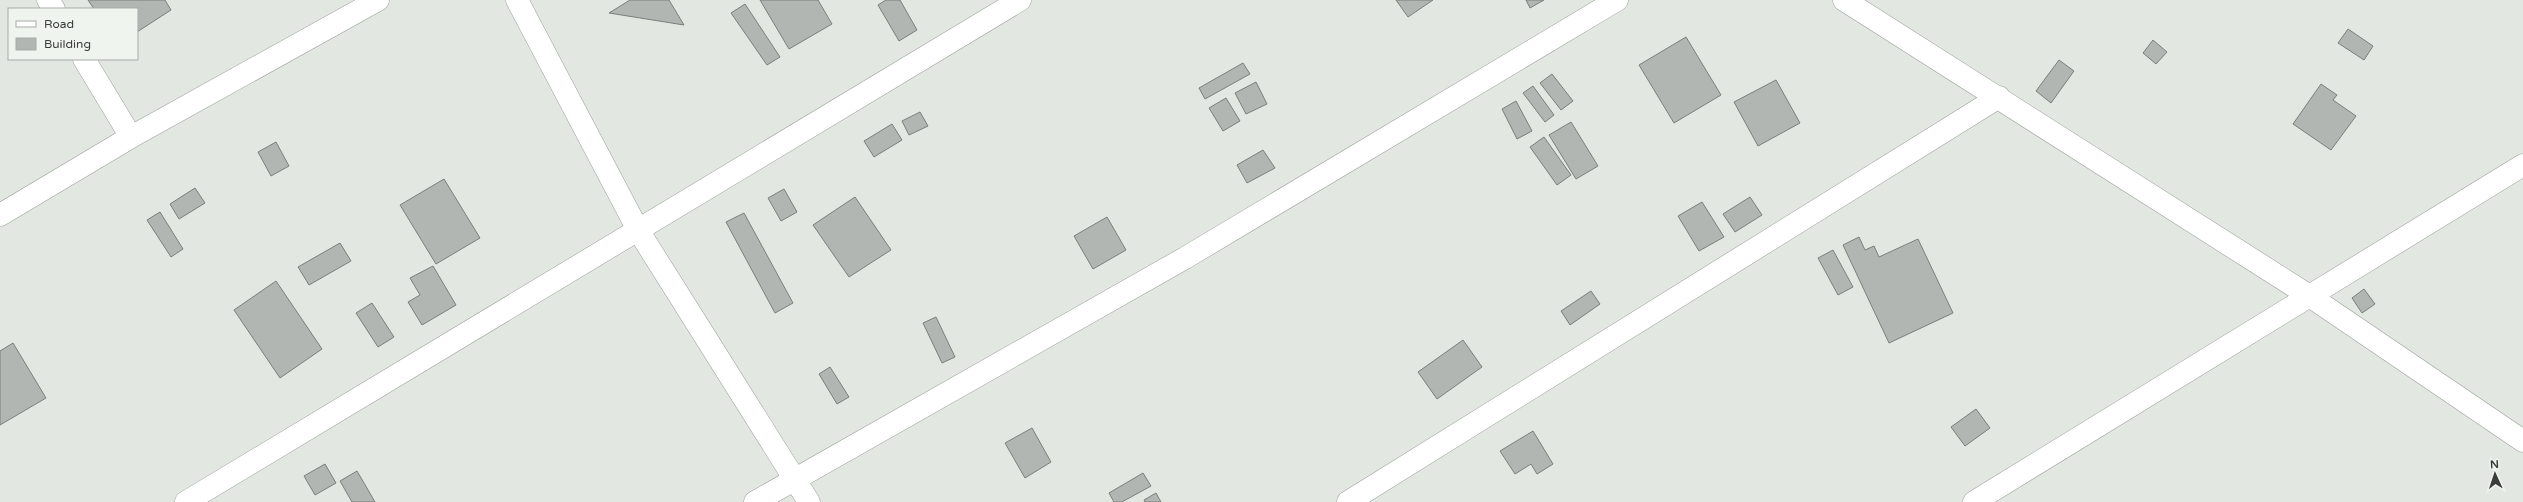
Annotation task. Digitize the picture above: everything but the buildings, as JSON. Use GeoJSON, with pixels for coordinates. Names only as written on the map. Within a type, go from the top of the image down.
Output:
{"type":"FeatureCollection","features":[{"type":"Feature","properties":{"kind":"street"},"geometry":{"type":"LineString","coordinates":[[0,215],[131,136],[378,0]]}},
{"type":"Feature","properties":{"kind":"street"},"geometry":{"type":"LineString","coordinates":[[517,0],[638,230],[809,502]]}},
{"type":"Feature","properties":{"kind":"street"},"geometry":{"type":"LineString","coordinates":[[186,502],[1020,0]]}},
{"type":"Feature","properties":{"kind":"street"},"geometry":{"type":"LineString","coordinates":[[755,502],[1185,258],[1617,0]]}},
{"type":"Feature","properties":{"kind":"street"},"geometry":{"type":"LineString","coordinates":[[1844,0],[1999,97],[2308,295],[2523,441]]}},
{"type":"Feature","properties":{"kind":"street"},"geometry":{"type":"LineString","coordinates":[[85,60],[131,136]]}},
{"type":"Feature","properties":{"kind":"street"},"geometry":{"type":"LineString","coordinates":[[1348,502],[1999,97]]}},
{"type":"Feature","properties":{"kind":"street"},"geometry":{"type":"LineString","coordinates":[[1974,502],[2308,295],[2523,165]]}}]}
